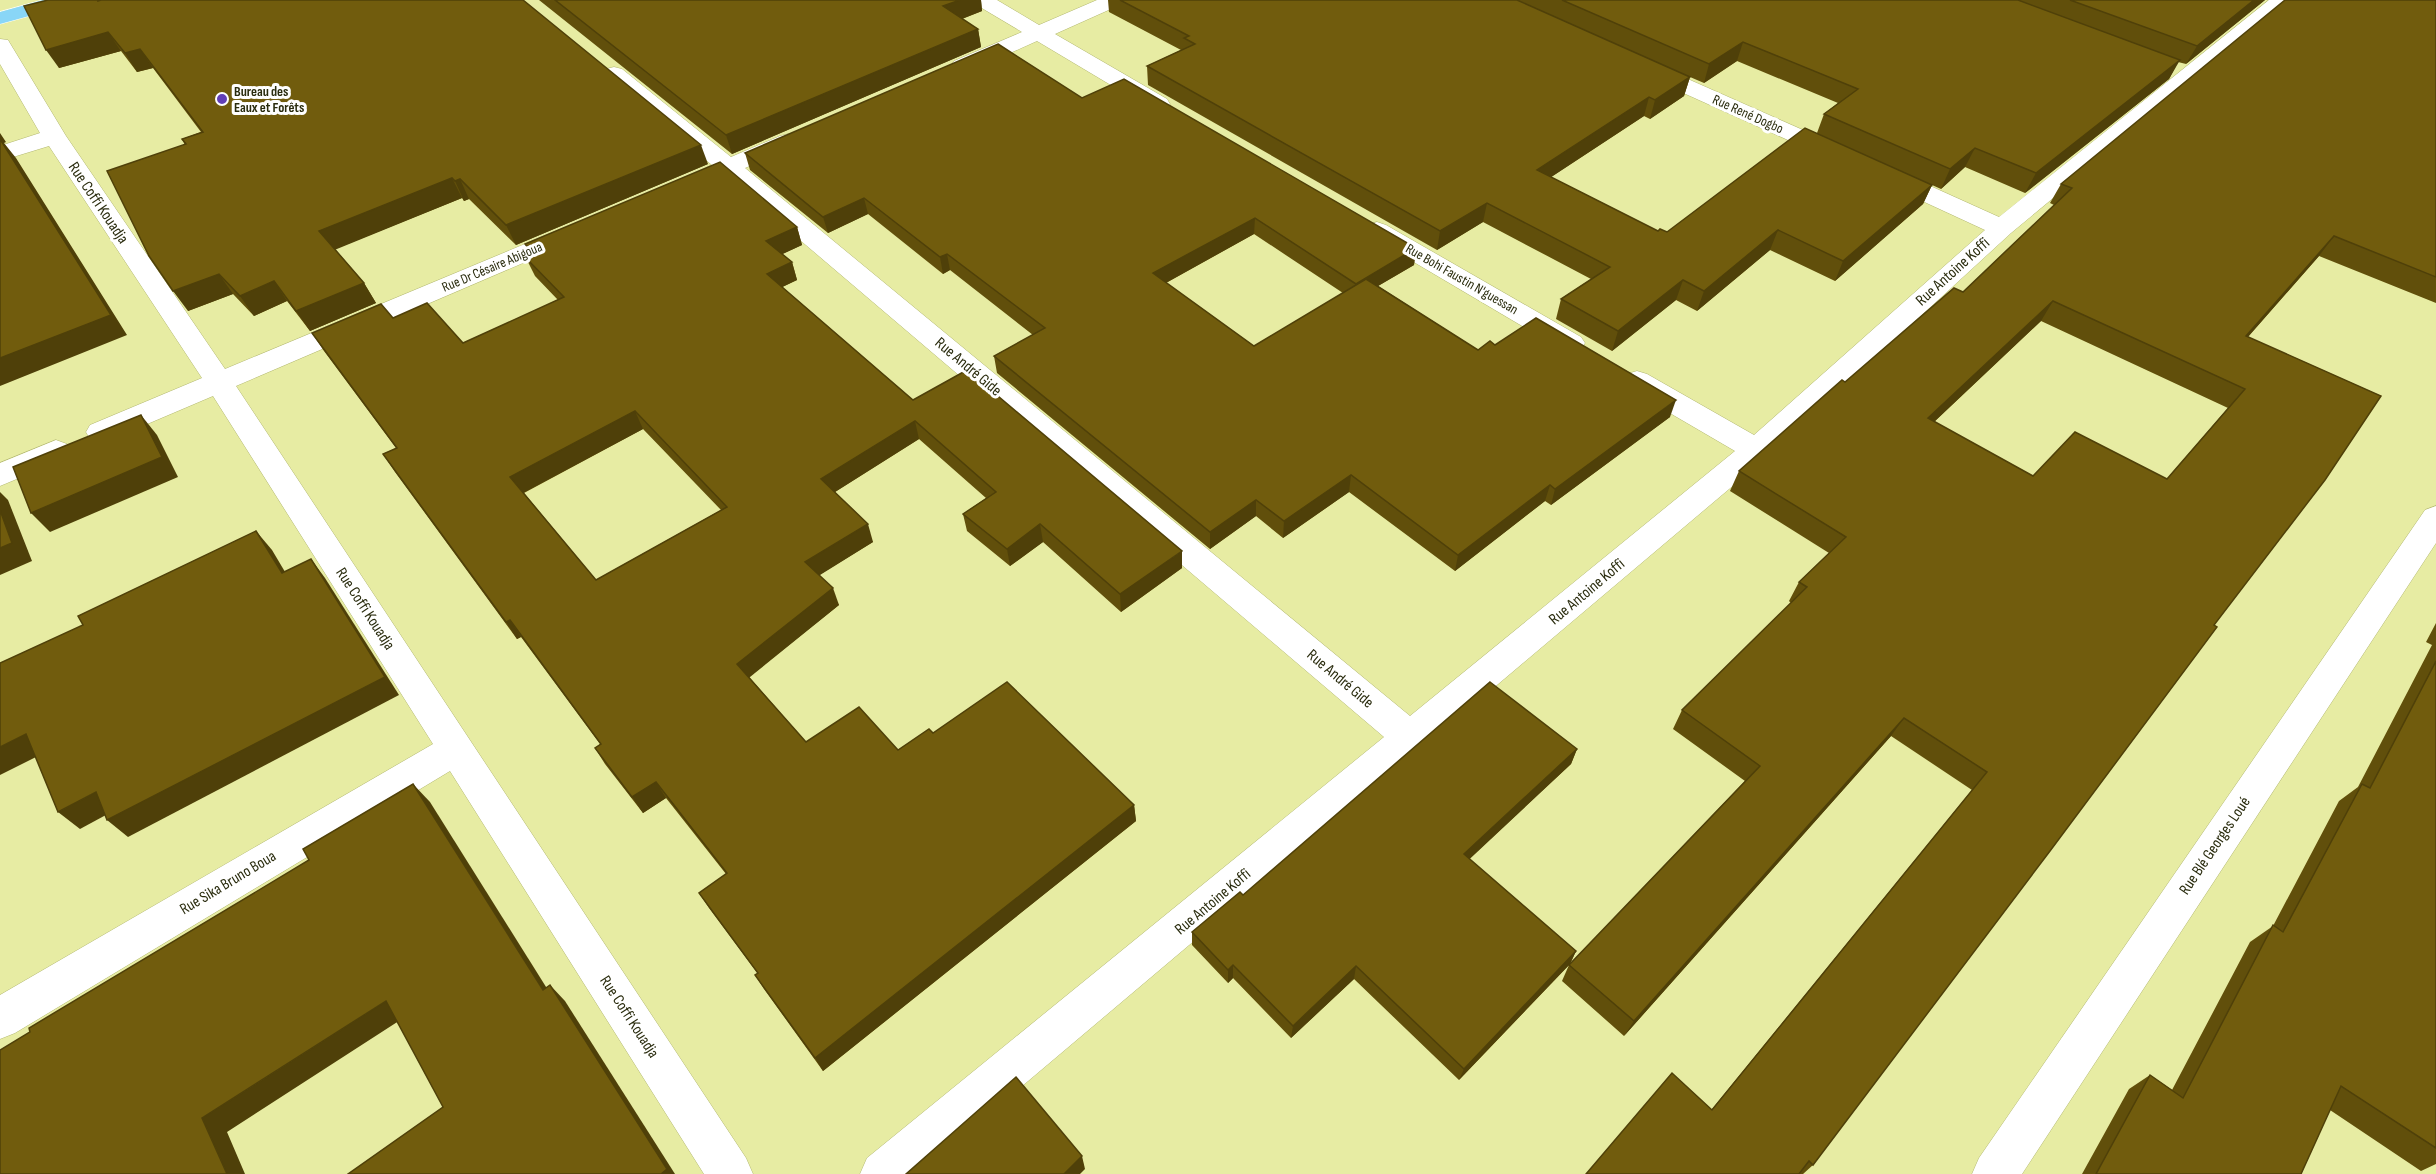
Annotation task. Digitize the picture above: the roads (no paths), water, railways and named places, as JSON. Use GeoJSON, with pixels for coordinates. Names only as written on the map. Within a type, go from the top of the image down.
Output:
{"type":"FeatureCollection","features":[{"type":"Feature","properties":{"kind":"main road"},"geometry":{"type":"LineString","coordinates":[[0,18],[66,0]]}},
{"type":"Feature","properties":{"kind":"street"},"geometry":{"type":"LineString","coordinates":[[982,0],[1182,117]]}},
{"type":"Feature","properties":{"kind":"street"},"geometry":{"type":"LineString","coordinates":[[942,75],[1115,0]]}},
{"type":"Feature","properties":{"kind":"street","name":"Rue Antoine Koffi"},"geometry":{"type":"LineString","coordinates":[[883,1174],[1756,450],[2178,72],[2282,0]]}},
{"type":"Feature","properties":{"kind":"street","name":"Rue Coffi Kouadja"},"geometry":{"type":"LineString","coordinates":[[0,45],[54,136],[219,382],[730,1174]]}},
{"type":"Feature","properties":{"kind":"street","name":"Rue André Gide"},"geometry":{"type":"LineString","coordinates":[[594,58],[729,167],[1411,738]]}},
{"type":"Feature","properties":{"kind":"street","name":"Rue René Dogbo"},"geometry":{"type":"LineString","coordinates":[[1624,58],[2002,228]]}},
{"type":"Feature","properties":{"kind":"street"},"geometry":{"type":"LineString","coordinates":[[664,195],[814,130]]}},
{"type":"Feature","properties":{"kind":"street"},"geometry":{"type":"LineString","coordinates":[[0,154],[54,136]]}},
{"type":"Feature","properties":{"kind":"street","name":"Rue Bohi Faustin N'guessan"},"geometry":{"type":"LineString","coordinates":[[1356,218],[1756,450]]}},
{"type":"Feature","properties":{"kind":"street","name":"Rue Dr Césaire Abigoua"},"geometry":{"type":"LineString","coordinates":[[0,475],[588,226]]}},
{"type":"Feature","properties":{"kind":"street","name":"Rue Blé Georges Loué"},"geometry":{"type":"LineString","coordinates":[[1995,1174],[2436,518]]}},
{"type":"Feature","properties":{"kind":"street","name":"Rue Sika Bruno Boua"},"geometry":{"type":"LineString","coordinates":[[0,1018],[455,749]]}},
{"type":"Feature","properties":{"kind":"place","name":"Bureau des Eaux et Forêts"},"geometry":{"type":"Point","coordinates":[222,99]}}]}
